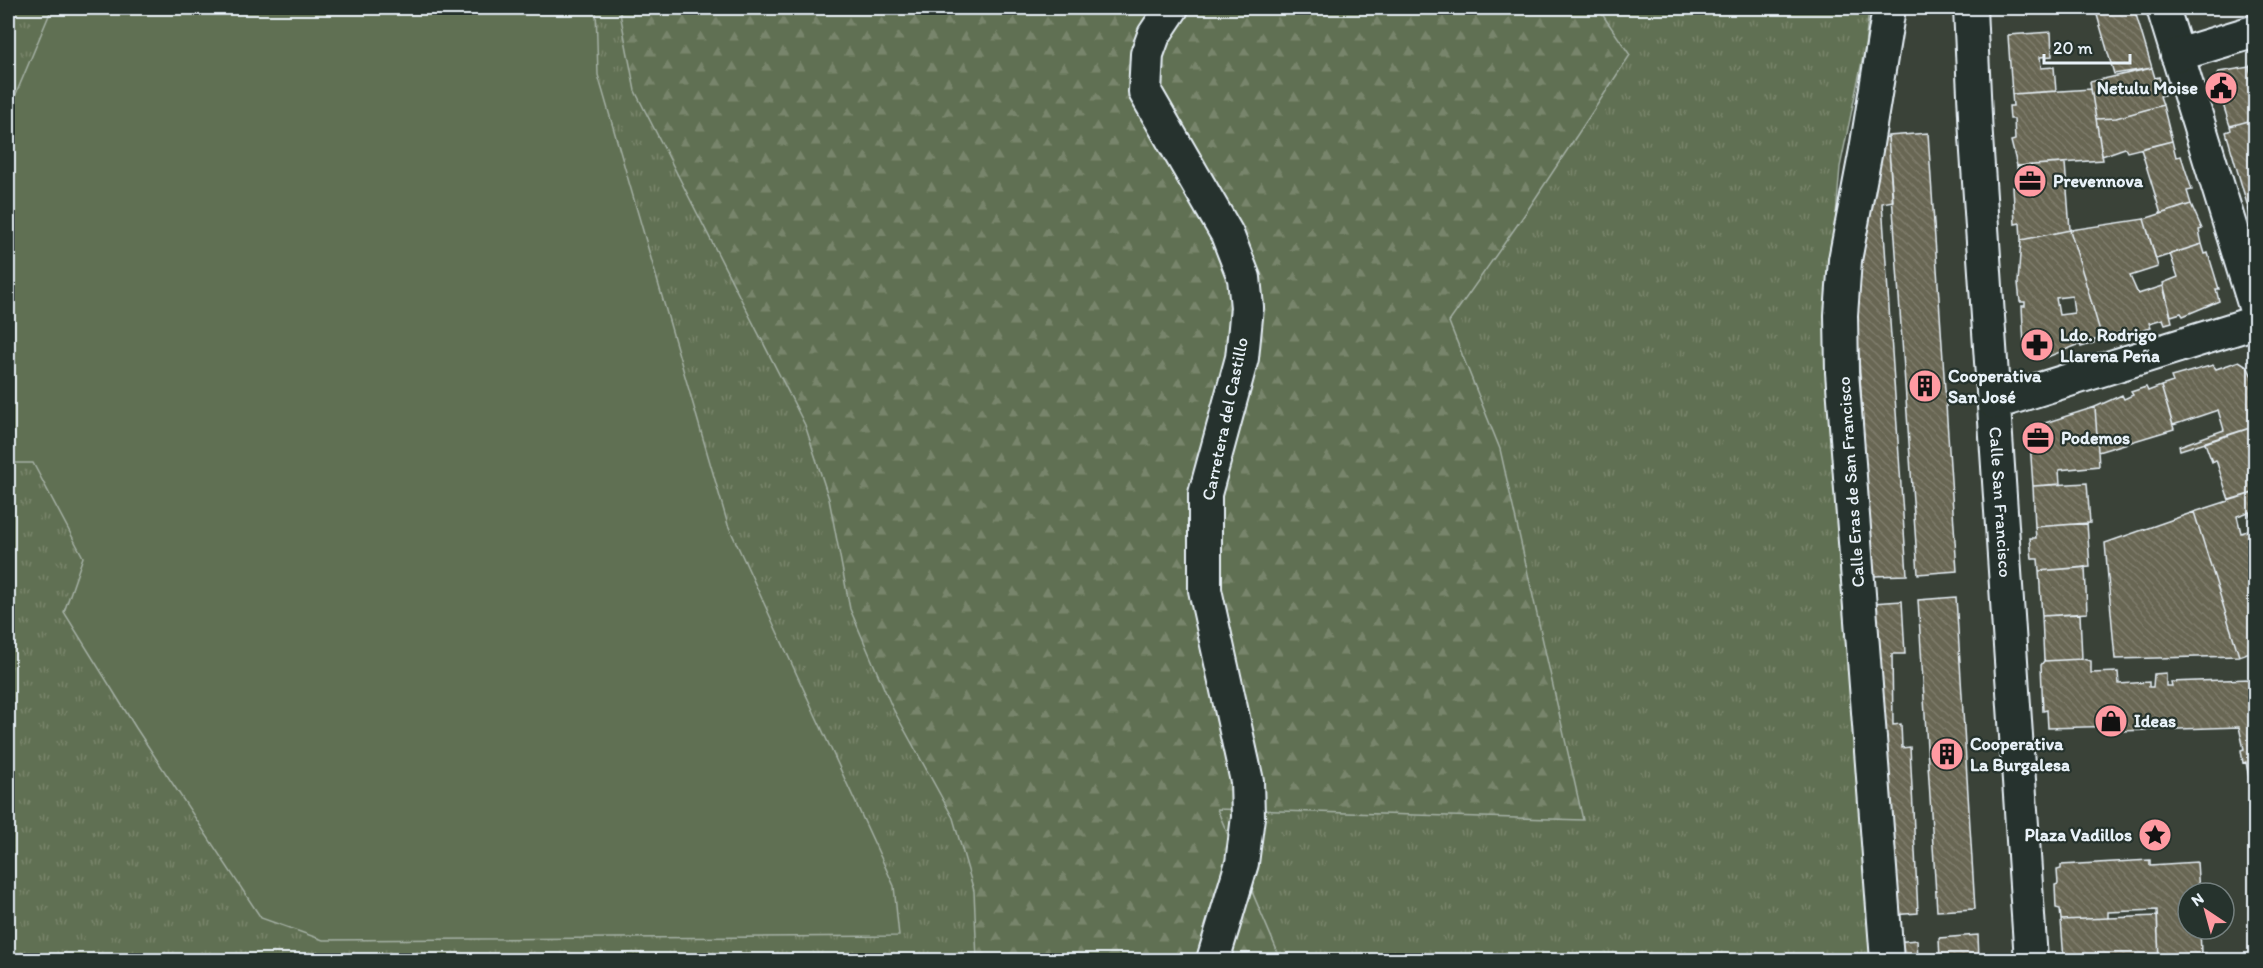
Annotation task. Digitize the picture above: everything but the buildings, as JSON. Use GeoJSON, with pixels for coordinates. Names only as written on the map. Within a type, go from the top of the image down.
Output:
{"type":"FeatureCollection","features":[{"type":"Feature","properties":{"kind":"street","name":"Carretera del Castillo"},"geometry":{"type":"LineString","coordinates":[[1172,8],[1154,35],[1147,54],[1146,92],[1227,234],[1244,278],[1247,307],[1242,358],[1205,494],[1205,590],[1247,781],[1248,817],[1242,863],[1213,960]]}},
{"type":"Feature","properties":{"kind":"street","name":"Calle Eras de San Francisco"},"geometry":{"type":"LineString","coordinates":[[1887,960],[1842,372],[1841,315],[1845,260],[1869,135],[1889,8]]}},
{"type":"Feature","properties":{"kind":"street","name":"Calle San Francisco"},"geometry":{"type":"LineString","coordinates":[[1970,8],[1976,137],[2031,960]]}},
{"type":"Feature","properties":{"kind":"street"},"geometry":{"type":"LineString","coordinates":[[2163,8],[2256,310]]}},
{"type":"Feature","properties":{"kind":"street"},"geometry":{"type":"LineString","coordinates":[[2177,55],[2256,31]]}},
{"type":"Feature","properties":{"kind":"street"},"geometry":{"type":"LineString","coordinates":[[1995,403],[2256,322]]}},
{"type":"Feature","properties":{"kind":"green space"},"geometry":{"type":"Polygon","coordinates":[[[8,8],[1869,8],[1865,47],[1840,167],[1830,287],[1872,960],[8,960],[8,8]]]}},
{"type":"Feature","properties":{"kind":"green space"},"geometry":{"type":"Polygon","coordinates":[[[52,8],[596,8],[598,75],[728,525],[894,886],[899,936],[323,940],[261,918],[136,728],[64,612],[83,557],[33,463],[8,463],[8,113],[52,8]]]}},
{"type":"Feature","properties":{"kind":"green space"},"geometry":{"type":"Polygon","coordinates":[[[619,8],[1598,8],[1630,55],[1527,211],[1449,322],[1500,449],[1583,820],[1217,809],[1281,960],[977,960],[974,891],[953,818],[892,707],[850,609],[829,499],[805,425],[635,91],[619,8]]]}},
{"type":"Feature","properties":{"kind":"place","name":"Netulu Moise"},"geometry":{"type":"Point","coordinates":[2221,88]}},
{"type":"Feature","properties":{"kind":"place","name":"Prevennova"},"geometry":{"type":"Point","coordinates":[2030,181]}},
{"type":"Feature","properties":{"kind":"place","name":"Ldo. Rodrigo Llarena Peña"},"geometry":{"type":"Point","coordinates":[2037,345]}},
{"type":"Feature","properties":{"kind":"place","name":"Cooperativa San José"},"geometry":{"type":"Point","coordinates":[1925,386]}},
{"type":"Feature","properties":{"kind":"place","name":"Podemos"},"geometry":{"type":"Point","coordinates":[2038,438]}},
{"type":"Feature","properties":{"kind":"place","name":"Ideas"},"geometry":{"type":"Point","coordinates":[2111,721]}},
{"type":"Feature","properties":{"kind":"place","name":"Cooperativa La Burgalesa"},"geometry":{"type":"Point","coordinates":[1947,754]}},
{"type":"Feature","properties":{"kind":"place","name":"Plaza Vadillos"},"geometry":{"type":"Point","coordinates":[2155,835]}}]}
